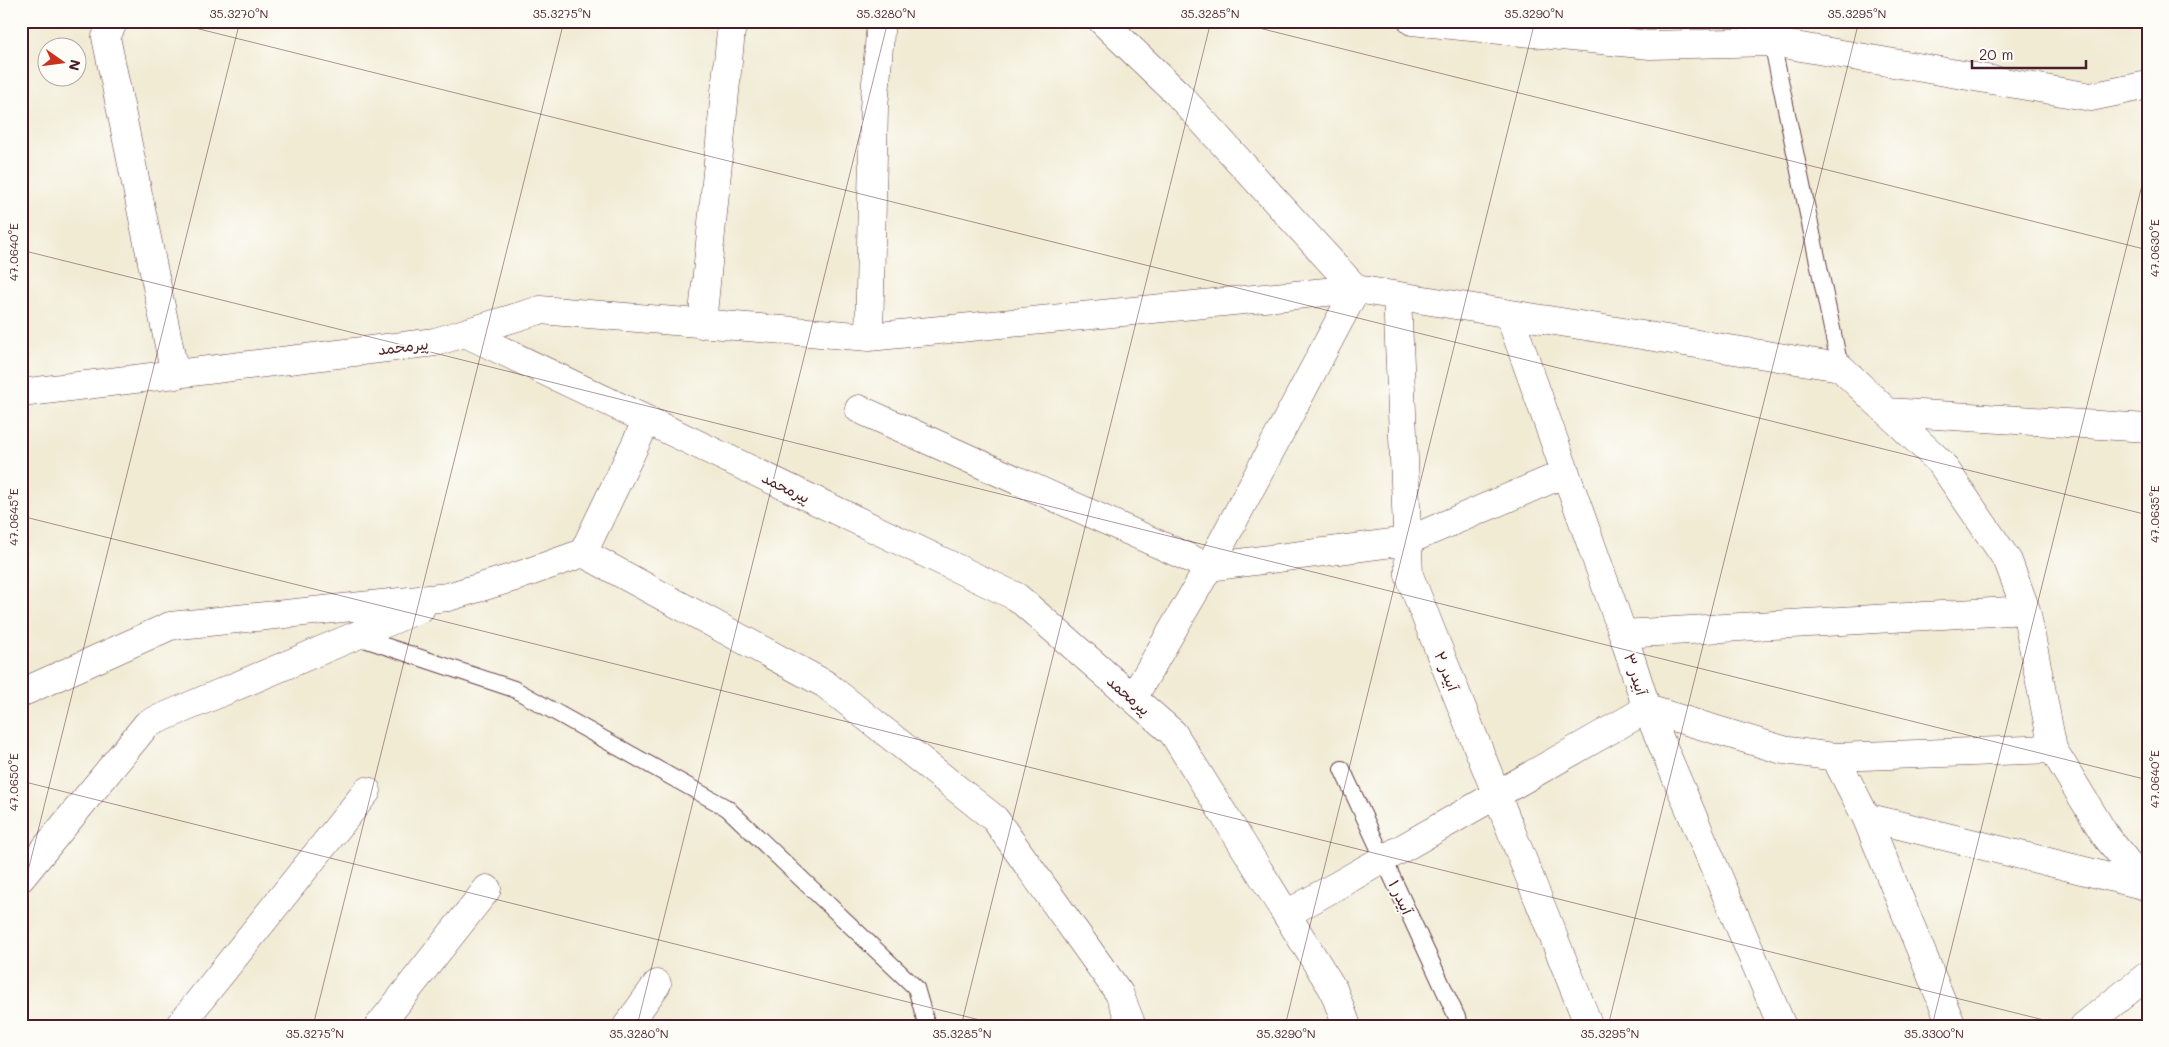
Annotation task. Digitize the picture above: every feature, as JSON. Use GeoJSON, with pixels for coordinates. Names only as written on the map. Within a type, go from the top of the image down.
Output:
{"type":"FeatureCollection","features":[{"type":"Feature","properties":{"kind":"street"},"geometry":{"type":"LineString","coordinates":[[114,21],[106,37],[175,375]]}},
{"type":"Feature","properties":{"kind":"street"},"geometry":{"type":"LineString","coordinates":[[702,324],[732,21]]}},
{"type":"Feature","properties":{"kind":"street"},"geometry":{"type":"LineString","coordinates":[[869,337],[874,108],[881,21]]}},
{"type":"Feature","properties":{"kind":"street"},"geometry":{"type":"LineString","coordinates":[[1102,21],[1177,93],[1356,290]]}},
{"type":"Feature","properties":{"kind":"street"},"geometry":{"type":"LineString","coordinates":[[1412,21],[1650,45],[1772,42],[2091,97],[2148,85]]}},
{"type":"Feature","properties":{"kind":"street"},"geometry":{"type":"LineString","coordinates":[[466,333],[540,310],[869,337],[1356,290],[1840,367],[1941,462],[2008,561],[2026,610],[2054,750],[2105,835],[2147,887]]}},
{"type":"Feature","properties":{"kind":"street"},"geometry":{"type":"LineString","coordinates":[[1133,698],[1208,568],[1356,290]]}},
{"type":"Feature","properties":{"kind":"street","name":"آبیدر ۲"},"geometry":{"type":"LineString","coordinates":[[1397,296],[1409,575],[1589,1026]]}},
{"type":"Feature","properties":{"kind":"street","name":"آبیدر ۳"},"geometry":{"type":"LineString","coordinates":[[1509,314],[1623,634],[1647,709],[1782,1026]]}},
{"type":"Feature","properties":{"kind":"street","name":"پیرمحمد"},"geometry":{"type":"LineString","coordinates":[[21,394],[435,342],[466,333],[1017,597],[1173,733],[1333,989],[1347,1026]]}},
{"type":"Feature","properties":{"kind":"street"},"geometry":{"type":"LineString","coordinates":[[859,409],[1208,568],[1407,541],[1566,473]]}},
{"type":"Feature","properties":{"kind":"street"},"geometry":{"type":"LineString","coordinates":[[1887,412],[2148,428]]}},
{"type":"Feature","properties":{"kind":"street"},"geometry":{"type":"LineString","coordinates":[[21,878],[147,724],[448,597],[518,576],[583,553],[647,420]]}},
{"type":"Feature","properties":{"kind":"street"},"geometry":{"type":"LineString","coordinates":[[583,553],[825,684],[995,819],[1118,993],[1132,1026]]}},
{"type":"Feature","properties":{"kind":"street"},"geometry":{"type":"LineString","coordinates":[[21,693],[170,626],[448,597]]}},
{"type":"Feature","properties":{"kind":"street"},"geometry":{"type":"LineString","coordinates":[[1623,634],[2026,610]]}},
{"type":"Feature","properties":{"kind":"street"},"geometry":{"type":"LineString","coordinates":[[1286,914],[1647,709],[1783,750],[1835,757],[2054,750]]}},
{"type":"Feature","properties":{"kind":"street"},"geometry":{"type":"LineString","coordinates":[[1835,757],[1866,817],[1952,1026]]}},
{"type":"Feature","properties":{"kind":"street"},"geometry":{"type":"LineString","coordinates":[[179,1026],[367,791]]}},
{"type":"Feature","properties":{"kind":"street"},"geometry":{"type":"LineString","coordinates":[[1866,817],[2147,887]]}},
{"type":"Feature","properties":{"kind":"street"},"geometry":{"type":"LineString","coordinates":[[379,1026],[488,889]]}},
{"type":"Feature","properties":{"kind":"street"},"geometry":{"type":"LineString","coordinates":[[2084,1026],[2148,975]]}},
{"type":"Feature","properties":{"kind":"street"},"geometry":{"type":"LineString","coordinates":[[627,1026],[657,984]]}},
{"type":"Feature","properties":{"kind":"lane"},"geometry":{"type":"LineString","coordinates":[[1751,21],[1772,42],[1840,367]]}},
{"type":"Feature","properties":{"kind":"lane"},"geometry":{"type":"LineString","coordinates":[[355,636],[514,689],[727,808],[916,988],[927,1026]]}},
{"type":"Feature","properties":{"kind":"lane","name":"آبیدر ۱"},"geometry":{"type":"LineString","coordinates":[[1342,769],[1462,1026]]}}]}
